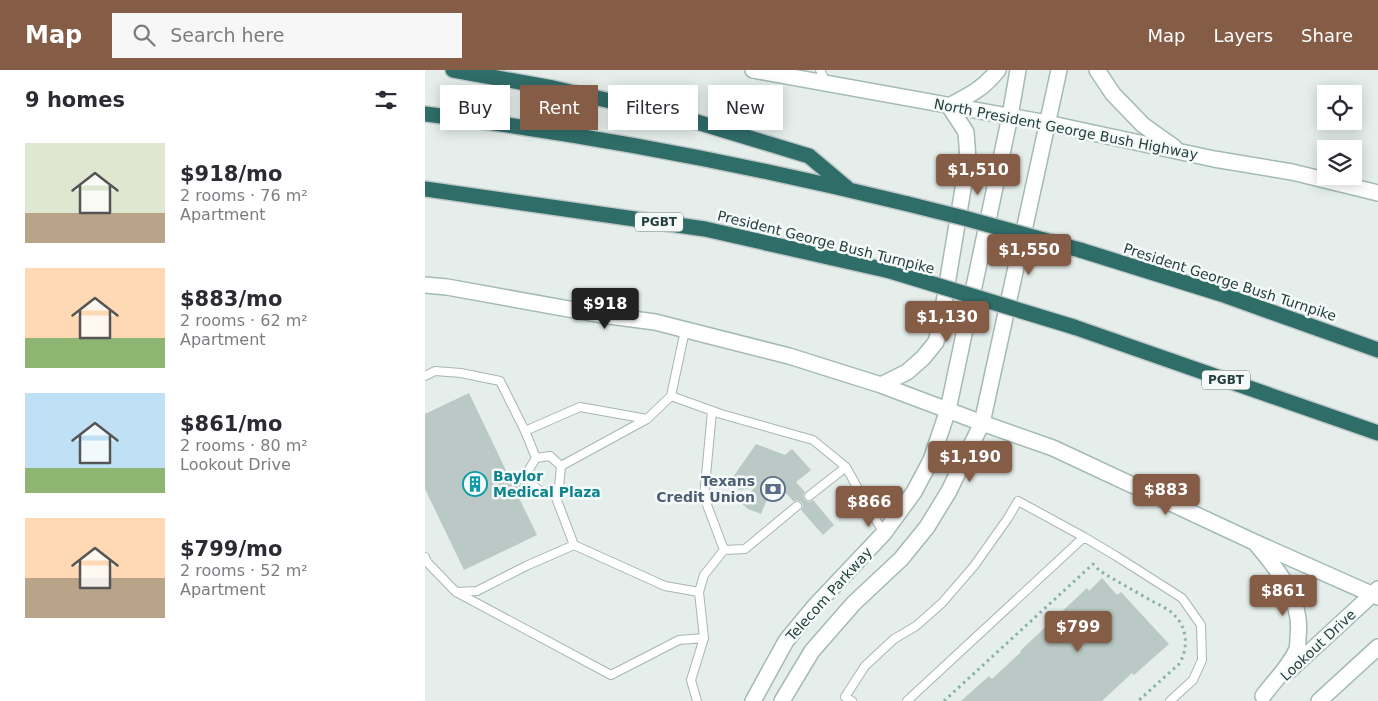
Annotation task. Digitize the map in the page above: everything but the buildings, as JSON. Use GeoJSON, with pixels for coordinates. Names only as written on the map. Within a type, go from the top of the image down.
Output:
{"type":"FeatureCollection","features":[{"type":"Feature","properties":{"kind":"highway"},"geometry":{"type":"LineString","coordinates":[[453,70],[553,88],[677,116],[809,156],[848,189]]}},
{"type":"Feature","properties":{"kind":"highway","name":"President George Bush Turnpike"},"geometry":{"type":"LineString","coordinates":[[425,114],[628,144],[848,189],[973,220],[1080,250],[1230,298],[1378,350]]}},
{"type":"Feature","properties":{"kind":"highway","name":"President George Bush Turnpike"},"geometry":{"type":"LineString","coordinates":[[425,189],[705,229],[890,271],[1074,327],[1378,432]]}},
{"type":"Feature","properties":{"kind":"main road","name":"North President George Bush Highway"},"geometry":{"type":"LineString","coordinates":[[753,70],[824,77],[949,106],[1047,123],[1214,159],[1292,172],[1378,193]]}},
{"type":"Feature","properties":{"kind":"main road"},"geometry":{"type":"LineString","coordinates":[[881,385],[907,372],[923,358],[936,342],[968,159],[966,132],[949,106],[971,95],[988,82],[998,70]]}},
{"type":"Feature","properties":{"kind":"main road","name":"Telecom Parkway"},"geometry":{"type":"LineString","coordinates":[[753,701],[786,641],[813,608],[885,533],[914,492],[931,460],[948,410],[1018,70]]}},
{"type":"Feature","properties":{"kind":"main road","name":"Telecom Parkway"},"geometry":{"type":"LineString","coordinates":[[783,701],[812,651],[854,603],[901,559],[927,527],[949,491],[981,423],[1059,70]]}},
{"type":"Feature","properties":{"kind":"main road"},"geometry":{"type":"LineString","coordinates":[[1097,70],[1113,94],[1143,124],[1179,151]]}},
{"type":"Feature","properties":{"kind":"main road"},"geometry":{"type":"LineString","coordinates":[[425,285],[655,322],[789,356],[881,385],[1053,448],[1252,540],[1376,594]]}},
{"type":"Feature","properties":{"kind":"main road"},"geometry":{"type":"LineString","coordinates":[[1252,540],[1287,585],[1298,614],[1299,631],[1297,648],[1288,664],[1260,698]]}},
{"type":"Feature","properties":{"kind":"main road","name":"Lookout Drive"},"geometry":{"type":"LineString","coordinates":[[1260,698],[1376,594]]}},
{"type":"Feature","properties":{"kind":"main road"},"geometry":{"type":"LineString","coordinates":[[1319,701],[1378,647]]}},
{"type":"Feature","properties":{"kind":"lane"},"geometry":{"type":"LineString","coordinates":[[561,466],[647,419],[671,396],[685,330]]}},
{"type":"Feature","properties":{"kind":"lane"},"geometry":{"type":"LineString","coordinates":[[425,376],[435,371],[500,381],[536,458]]}},
{"type":"Feature","properties":{"kind":"lane"},"geometry":{"type":"LineString","coordinates":[[671,396],[712,411],[813,440],[846,466],[869,510],[885,533]]}},
{"type":"Feature","properties":{"kind":"lane"},"geometry":{"type":"LineString","coordinates":[[525,431],[580,406],[647,419]]}},
{"type":"Feature","properties":{"kind":"lane"},"geometry":{"type":"LineString","coordinates":[[712,411],[704,496],[724,550]]}},
{"type":"Feature","properties":{"kind":"lane"},"geometry":{"type":"LineString","coordinates":[[536,458],[550,456],[561,466]]}},
{"type":"Feature","properties":{"kind":"lane"},"geometry":{"type":"LineString","coordinates":[[536,458],[528,471],[532,485],[545,494],[559,487],[561,466]]}},
{"type":"Feature","properties":{"kind":"lane"},"geometry":{"type":"LineString","coordinates":[[809,496],[846,466]]}},
{"type":"Feature","properties":{"kind":"lane"},"geometry":{"type":"LineString","coordinates":[[553,490],[574,545],[665,586],[699,592]]}},
{"type":"Feature","properties":{"kind":"lane"},"geometry":{"type":"LineString","coordinates":[[852,701],[845,698],[865,666],[895,639],[916,626],[942,603],[974,566],[1018,501],[1084,537],[1182,598],[1201,625],[1202,660],[1193,680],[1170,701]]}},
{"type":"Feature","properties":{"kind":"lane"},"geometry":{"type":"LineString","coordinates":[[697,701],[691,680],[704,638],[699,592],[704,575],[724,550],[745,549],[797,506]]}},
{"type":"Feature","properties":{"kind":"lane"},"geometry":{"type":"LineString","coordinates":[[907,701],[1084,537]]}},
{"type":"Feature","properties":{"kind":"lane"},"geometry":{"type":"LineString","coordinates":[[457,592],[477,591],[526,566],[574,545]]}},
{"type":"Feature","properties":{"kind":"lane"},"geometry":{"type":"LineString","coordinates":[[425,557],[427,562],[457,592],[611,675],[679,640],[704,638]]}},
{"type":"Feature","properties":{"kind":"path"},"geometry":{"type":"LineString","coordinates":[[944,701],[1093,564],[1099,571],[1171,611],[1181,623],[1184,632],[1186,641],[1183,657],[1179,664],[1138,701]]}},
{"type":"Feature","properties":{"kind":"place","name":"Baylor Medical Plaza"},"geometry":{"type":"Point","coordinates":[475,484]}},
{"type":"Feature","properties":{"kind":"place","name":"Texans Credit Union"},"geometry":{"type":"Point","coordinates":[773,489]}}]}
